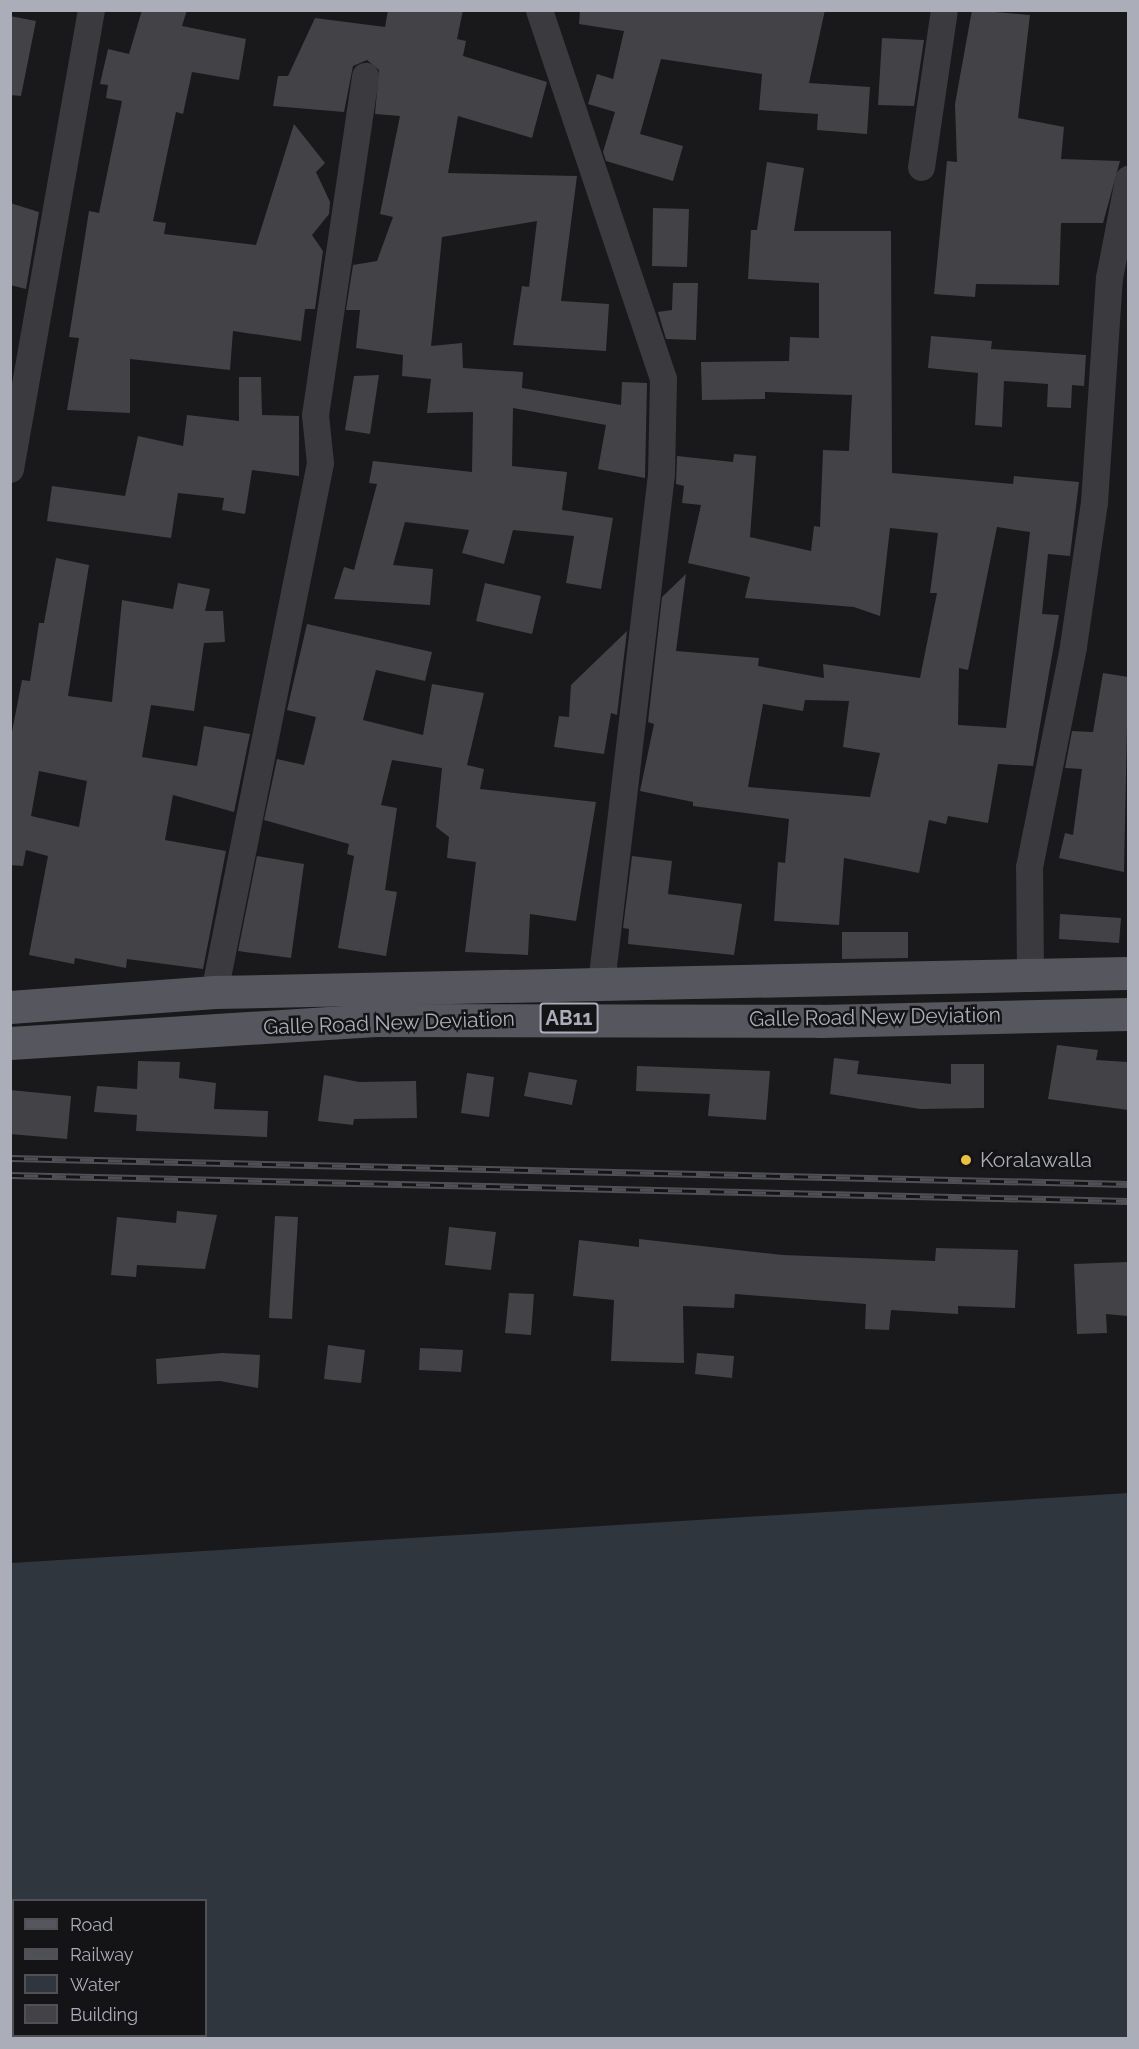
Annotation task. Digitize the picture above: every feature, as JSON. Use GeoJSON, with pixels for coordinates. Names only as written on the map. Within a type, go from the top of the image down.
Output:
{"type":"FeatureCollection","features":[{"type":"Feature","properties":{"kind":"main road","name":"Galle Road New Deviation"},"geometry":{"type":"LineString","coordinates":[[10,1007],[214,992],[1030,973],[1128,973]]}},
{"type":"Feature","properties":{"kind":"main road","name":"Galle Road New Deviation"},"geometry":{"type":"LineString","coordinates":[[10,1043],[375,1020],[820,1021],[1128,1014]]}},
{"type":"Feature","properties":{"kind":"street"},"geometry":{"type":"LineString","coordinates":[[10,469],[91,10]]}},
{"type":"Feature","properties":{"kind":"street"},"geometry":{"type":"LineString","coordinates":[[539,10],[663,379],[661,474],[601,983]]}},
{"type":"Feature","properties":{"kind":"street"},"geometry":{"type":"LineString","coordinates":[[921,167],[944,10]]}},
{"type":"Feature","properties":{"kind":"street"},"geometry":{"type":"LineString","coordinates":[[214,992],[320,463],[315,414],[366,76]]}},
{"type":"Feature","properties":{"kind":"street"},"geometry":{"type":"LineString","coordinates":[[1030,973],[1029,867],[1075,635],[1094,502],[1109,278],[1128,179]]}},
{"type":"Feature","properties":{"kind":"water"},"geometry":{"type":"Polygon","coordinates":[[[1128,1493],[1128,2038],[11,2038],[11,1563],[1128,1493]]]}},
{"type":"Feature","properties":{"kind":"building"},"geometry":{"type":"Polygon","coordinates":[[[142,10],[187,10],[182,26],[246,39],[239,80],[192,72],[183,114],[176,112],[153,221],[166,223],[164,234],[256,245],[294,124],[325,163],[316,172],[330,202],[329,214],[312,235],[323,251],[315,309],[305,309],[301,341],[233,331],[230,370],[130,359],[130,413],[67,410],[79,338],[69,337],[89,211],[99,213],[122,101],[106,98],[108,85],[100,84],[108,49],[129,54],[142,10]]]}},
{"type":"Feature","properties":{"kind":"building"},"geometry":{"type":"Polygon","coordinates":[[[388,10],[463,10],[457,39],[466,41],[463,56],[547,82],[532,138],[458,116],[448,173],[577,176],[561,301],[609,304],[606,351],[513,345],[522,286],[529,287],[537,221],[442,237],[431,346],[462,343],[463,368],[523,372],[522,388],[621,405],[622,382],[647,383],[645,478],[598,469],[606,425],[513,408],[512,466],[567,472],[562,510],[613,518],[601,589],[566,583],[574,536],[513,530],[504,564],[462,553],[469,530],[405,522],[393,565],[433,569],[430,605],[334,599],[344,567],[354,570],[377,484],[369,483],[373,461],[472,472],[473,412],[427,413],[431,379],[402,376],[403,355],[356,348],[360,310],[346,310],[353,265],[377,261],[393,217],[380,214],[400,116],[375,114],[379,70],[367,60],[353,66],[344,112],[273,106],[278,76],[288,76],[315,18],[385,27],[388,10]]]}},
{"type":"Feature","properties":{"kind":"building"},"geometry":{"type":"Polygon","coordinates":[[[580,10],[825,10],[809,83],[870,87],[867,134],[817,130],[818,114],[759,110],[762,74],[661,59],[640,134],[683,146],[673,181],[606,161],[603,152],[615,112],[588,104],[597,74],[613,79],[624,31],[579,24],[580,10]]]}},
{"type":"Feature","properties":{"kind":"building"},"geometry":{"type":"Polygon","coordinates":[[[972,10],[1030,15],[1018,118],[1064,127],[1061,159],[1120,161],[1103,223],[1061,223],[1059,285],[976,284],[975,297],[934,294],[947,161],[957,162],[955,104],[972,10]]]}},
{"type":"Feature","properties":{"kind":"building"},"geometry":{"type":"Polygon","coordinates":[[[10,16],[36,21],[21,96],[10,95],[10,16]]]}},
{"type":"Feature","properties":{"kind":"building"},"geometry":{"type":"Polygon","coordinates":[[[882,38],[924,40],[914,106],[878,105],[882,38]]]}},
{"type":"Feature","properties":{"kind":"building"},"geometry":{"type":"Polygon","coordinates":[[[767,162],[804,168],[794,231],[891,231],[892,473],[1013,484],[1014,476],[1079,482],[1070,556],[1048,554],[1042,614],[1059,615],[1033,766],[998,764],[988,823],[948,816],[946,824],[929,820],[919,873],[844,858],[839,925],[774,921],[778,862],[785,863],[789,819],[693,806],[693,802],[640,791],[654,724],[648,722],[662,597],[686,574],[676,651],[759,658],[758,666],[824,678],[823,664],[920,678],[937,593],[930,593],[938,533],[890,528],[880,616],[854,607],[745,598],[750,577],[688,563],[701,505],[682,503],[684,486],[676,484],[677,456],[733,462],[734,454],[756,456],[750,537],[811,551],[814,526],[820,527],[823,450],[849,451],[852,395],[765,392],[765,399],[702,400],[701,362],[789,361],[790,337],[819,338],[819,283],[748,279],[751,230],[757,230],[767,162]],[[997,527],[968,670],[959,668],[958,725],[1006,728],[1030,532],[997,527]],[[805,700],[803,711],[763,704],[748,787],[870,797],[880,753],[843,747],[849,701],[805,700]]]}},
{"type":"Feature","properties":{"kind":"building"},"geometry":{"type":"Polygon","coordinates":[[[10,203],[39,212],[26,289],[10,285],[10,203]]]}},
{"type":"Feature","properties":{"kind":"building"},"geometry":{"type":"Polygon","coordinates":[[[653,208],[689,209],[687,267],[652,266],[653,208]]]}},
{"type":"Feature","properties":{"kind":"building"},"geometry":{"type":"Polygon","coordinates":[[[673,283],[698,283],[696,340],[666,339],[658,312],[672,310],[673,283]]]}},
{"type":"Feature","properties":{"kind":"building"},"geometry":{"type":"Polygon","coordinates":[[[931,336],[992,341],[991,349],[1086,355],[1084,386],[1072,385],[1071,408],[1047,407],[1048,384],[1004,381],[1002,427],[975,425],[978,373],[928,368],[931,336]]]}},
{"type":"Feature","properties":{"kind":"building"},"geometry":{"type":"Polygon","coordinates":[[[379,375],[370,434],[345,430],[354,376],[379,375]]]}},
{"type":"Feature","properties":{"kind":"building"},"geometry":{"type":"Polygon","coordinates":[[[239,377],[261,377],[262,415],[299,416],[299,476],[252,470],[245,514],[222,510],[224,498],[178,493],[171,538],[47,521],[52,486],[125,496],[138,436],[183,446],[187,415],[239,421],[239,377]]]}},
{"type":"Feature","properties":{"kind":"building"},"geometry":{"type":"Polygon","coordinates":[[[56,558],[89,565],[68,696],[112,702],[122,600],[173,609],[178,583],[210,589],[205,611],[223,611],[225,642],[204,643],[194,711],[151,705],[142,757],[197,766],[204,726],[250,734],[234,812],[173,795],[165,840],[226,851],[203,969],[127,959],[126,968],[75,958],[74,964],[29,955],[48,856],[26,850],[23,866],[10,865],[10,742],[22,680],[30,681],[39,623],[44,623],[56,558]],[[39,771],[31,816],[79,827],[87,781],[39,771]]]}},
{"type":"Feature","properties":{"kind":"building"},"geometry":{"type":"Polygon","coordinates":[[[485,583],[541,596],[532,634],[476,621],[485,583]]]}},
{"type":"Feature","properties":{"kind":"building"},"geometry":{"type":"Polygon","coordinates":[[[307,624],[432,652],[425,681],[376,670],[363,720],[423,735],[432,684],[484,693],[467,765],[484,769],[480,789],[596,802],[576,921],[530,914],[528,955],[465,952],[476,862],[447,858],[449,837],[436,827],[442,768],[392,760],[381,805],[397,808],[385,890],[397,892],[386,956],[338,948],[354,856],[347,854],[349,844],[264,820],[277,759],[304,765],[316,717],[287,710],[307,624]]]}},
{"type":"Feature","properties":{"kind":"building"},"geometry":{"type":"Polygon","coordinates":[[[627,631],[617,715],[611,713],[604,754],[554,747],[559,716],[569,717],[571,685],[627,631]]]}},
{"type":"Feature","properties":{"kind":"building"},"geometry":{"type":"Polygon","coordinates":[[[1103,673],[1128,677],[1124,872],[1059,858],[1065,833],[1073,835],[1082,769],[1065,768],[1072,731],[1093,732],[1103,673]]]}},
{"type":"Feature","properties":{"kind":"building"},"geometry":{"type":"Polygon","coordinates":[[[257,856],[304,864],[291,958],[238,951],[257,856]]]}},
{"type":"Feature","properties":{"kind":"building"},"geometry":{"type":"Polygon","coordinates":[[[632,856],[672,861],[668,894],[742,904],[734,955],[628,944],[629,929],[623,928],[632,856]]]}},
{"type":"Feature","properties":{"kind":"building"},"geometry":{"type":"Polygon","coordinates":[[[1060,914],[1121,918],[1119,943],[1059,939],[1060,914]]]}},
{"type":"Feature","properties":{"kind":"building"},"geometry":{"type":"Polygon","coordinates":[[[842,932],[908,932],[908,958],[842,959],[842,932]]]}},
{"type":"Feature","properties":{"kind":"building"},"geometry":{"type":"Polygon","coordinates":[[[1057,1045],[1098,1050],[1096,1060],[1128,1062],[1128,1110],[1048,1099],[1057,1045]]]}},
{"type":"Feature","properties":{"kind":"building"},"geometry":{"type":"Polygon","coordinates":[[[834,1058],[859,1061],[857,1074],[951,1084],[951,1064],[984,1064],[984,1108],[920,1109],[830,1094],[834,1058]]]}},
{"type":"Feature","properties":{"kind":"building"},"geometry":{"type":"Polygon","coordinates":[[[138,1061],[180,1062],[179,1078],[216,1083],[214,1109],[268,1111],[267,1137],[136,1131],[137,1115],[94,1112],[97,1086],[137,1089],[138,1061]]]}},
{"type":"Feature","properties":{"kind":"building"},"geometry":{"type":"Polygon","coordinates":[[[637,1066],[770,1071],[766,1120],[708,1116],[710,1094],[636,1091],[637,1066]]]}},
{"type":"Feature","properties":{"kind":"building"},"geometry":{"type":"Polygon","coordinates":[[[529,1072],[577,1080],[572,1105],[524,1096],[529,1072]]]}},
{"type":"Feature","properties":{"kind":"building"},"geometry":{"type":"Polygon","coordinates":[[[467,1073],[494,1077],[489,1117],[461,1113],[467,1073]]]}},
{"type":"Feature","properties":{"kind":"building"},"geometry":{"type":"Polygon","coordinates":[[[324,1075],[359,1082],[416,1081],[417,1118],[354,1119],[353,1125],[318,1121],[324,1075]]]}},
{"type":"Feature","properties":{"kind":"building"},"geometry":{"type":"Polygon","coordinates":[[[10,1090],[71,1096],[67,1139],[10,1134],[10,1090]]]}},
{"type":"Feature","properties":{"kind":"building"},"geometry":{"type":"Polygon","coordinates":[[[177,1211],[217,1215],[205,1269],[137,1265],[136,1277],[111,1275],[117,1217],[176,1223],[177,1211]]]}},
{"type":"Feature","properties":{"kind":"building"},"geometry":{"type":"Polygon","coordinates":[[[275,1216],[298,1217],[292,1319],[269,1318],[275,1216]]]}},
{"type":"Feature","properties":{"kind":"building"},"geometry":{"type":"Polygon","coordinates":[[[449,1227],[496,1232],[491,1270],[445,1265],[449,1227]]]}},
{"type":"Feature","properties":{"kind":"building"},"geometry":{"type":"Polygon","coordinates":[[[639,1239],[783,1255],[935,1261],[936,1248],[1018,1250],[1015,1308],[958,1306],[958,1314],[891,1310],[889,1330],[865,1329],[866,1304],[735,1294],[734,1308],[683,1306],[684,1363],[611,1361],[614,1300],[573,1296],[579,1240],[639,1247],[639,1239]]]}},
{"type":"Feature","properties":{"kind":"building"},"geometry":{"type":"Polygon","coordinates":[[[1128,1262],[1128,1316],[1106,1314],[1107,1333],[1077,1334],[1074,1264],[1128,1262]]]}},
{"type":"Feature","properties":{"kind":"building"},"geometry":{"type":"Polygon","coordinates":[[[509,1293],[534,1294],[531,1335],[505,1333],[509,1293]]]}},
{"type":"Feature","properties":{"kind":"building"},"geometry":{"type":"Polygon","coordinates":[[[328,1345],[365,1350],[361,1383],[324,1379],[328,1345]]]}},
{"type":"Feature","properties":{"kind":"building"},"geometry":{"type":"Polygon","coordinates":[[[420,1348],[463,1350],[461,1372],[419,1370],[420,1348]]]}},
{"type":"Feature","properties":{"kind":"building"},"geometry":{"type":"Polygon","coordinates":[[[222,1353],[260,1355],[258,1388],[220,1381],[157,1384],[156,1359],[222,1353]]]}},
{"type":"Feature","properties":{"kind":"building"},"geometry":{"type":"Polygon","coordinates":[[[697,1353],[734,1356],[732,1378],[695,1374],[697,1353]]]}},
{"type":"Feature","properties":{"kind":"railway"},"geometry":{"type":"LineString","coordinates":[[10,1158],[1128,1184]]}},
{"type":"Feature","properties":{"kind":"railway"},"geometry":{"type":"LineString","coordinates":[[10,1175],[1128,1201]]}},
{"type":"Feature","properties":{"kind":"place","name":"Koralawalla"},"geometry":{"type":"Point","coordinates":[966,1160]}}]}
